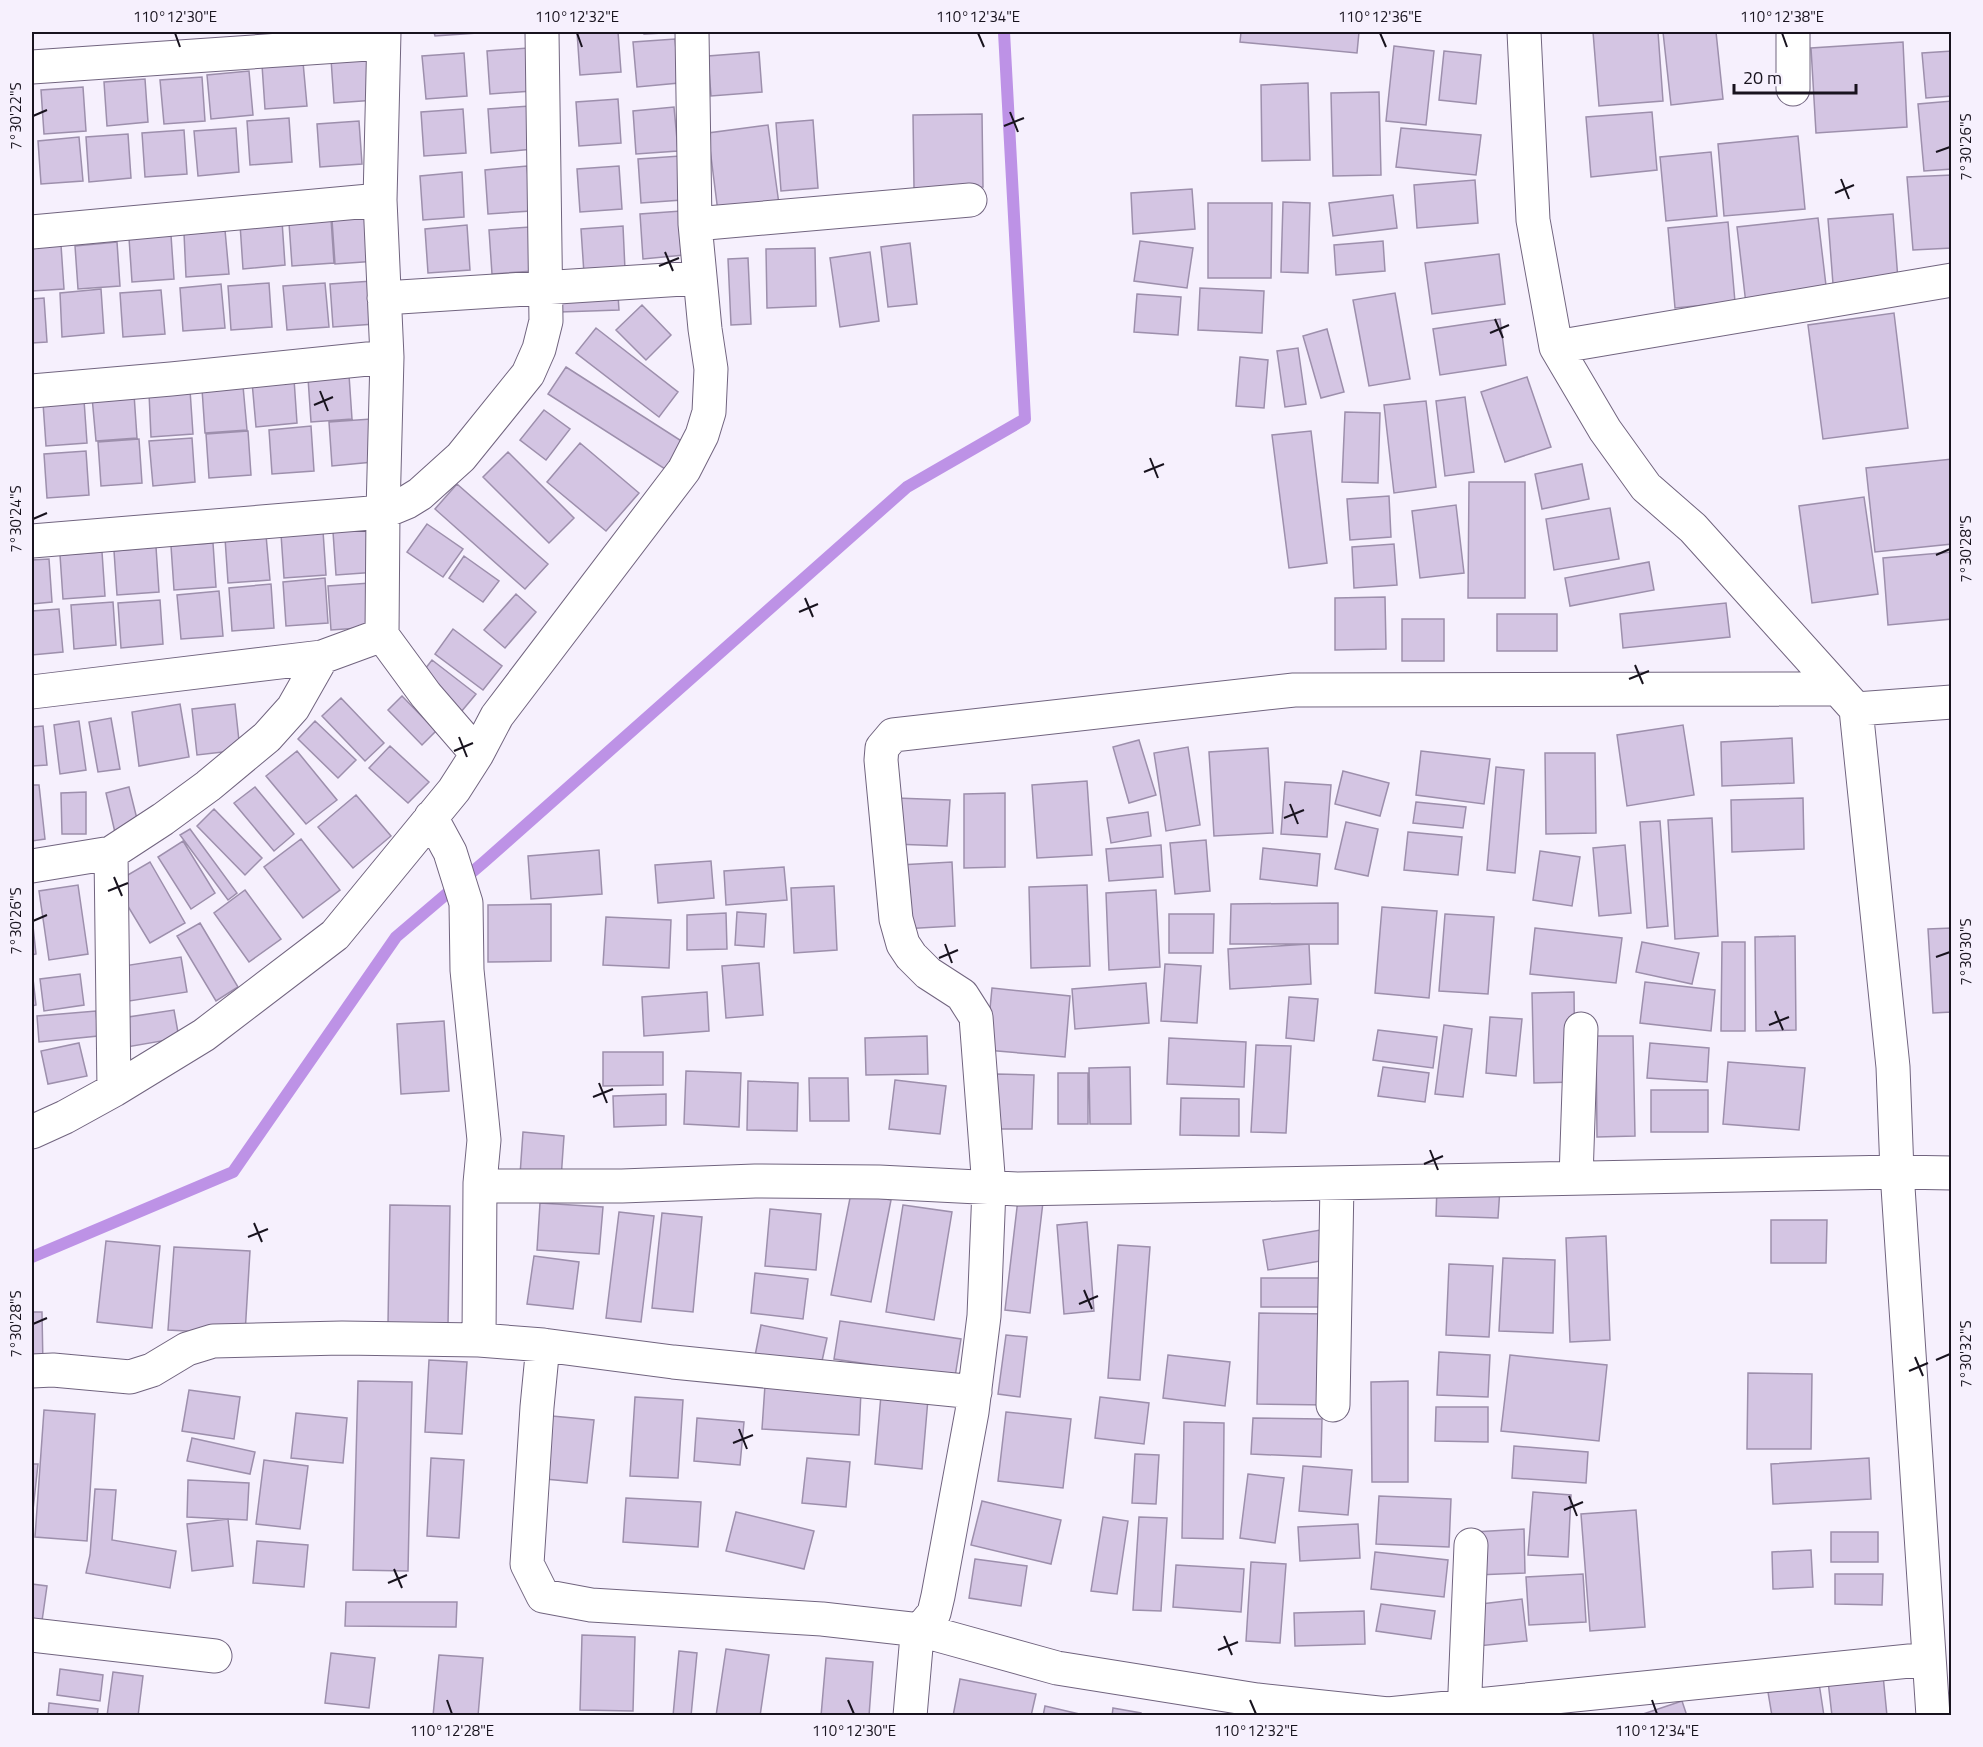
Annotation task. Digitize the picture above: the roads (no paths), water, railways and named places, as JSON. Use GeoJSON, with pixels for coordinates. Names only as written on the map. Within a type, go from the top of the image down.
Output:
{"type":"FeatureCollection","features":[{"type":"Feature","properties":{"kind":"street"},"geometry":{"type":"LineString","coordinates":[[32,541],[383,512],[420,494],[461,457],[528,374],[539,349],[546,321],[542,32]]}},
{"type":"Feature","properties":{"kind":"street"},"geometry":{"type":"LineString","coordinates":[[32,1132],[114,1090],[204,1035],[334,935],[454,790],[498,716],[684,470],[702,435],[709,412],[711,369],[699,278],[695,224],[692,32]]}},
{"type":"Feature","properties":{"kind":"street"},"geometry":{"type":"LineString","coordinates":[[1524,32],[1533,220],[1556,347],[1605,430],[1647,487],[1694,528],[1847,699],[1893,1067],[1897,1172],[1933,1716]]}},
{"type":"Feature","properties":{"kind":"street"},"geometry":{"type":"LineString","coordinates":[[1793,32],[1793,89]]}},
{"type":"Feature","properties":{"kind":"street"},"geometry":{"type":"LineString","coordinates":[[32,67],[384,37],[380,200],[387,357],[382,635],[426,695],[477,754]]}},
{"type":"Feature","properties":{"kind":"street"},"geometry":{"type":"LineString","coordinates":[[32,232],[380,200]]}},
{"type":"Feature","properties":{"kind":"street"},"geometry":{"type":"LineString","coordinates":[[695,224],[970,201]]}},
{"type":"Feature","properties":{"kind":"street"},"geometry":{"type":"LineString","coordinates":[[384,298],[699,278]]}},
{"type":"Feature","properties":{"kind":"street"},"geometry":{"type":"LineString","coordinates":[[1556,347],[1952,280]]}},
{"type":"Feature","properties":{"kind":"street"},"geometry":{"type":"LineString","coordinates":[[32,391],[387,357]]}},
{"type":"Feature","properties":{"kind":"street"},"geometry":{"type":"LineString","coordinates":[[32,692],[322,657],[382,635]]}},
{"type":"Feature","properties":{"kind":"street"},"geometry":{"type":"LineString","coordinates":[[32,866],[111,853],[163,819],[208,786],[267,737],[293,708],[322,657]]}},
{"type":"Feature","properties":{"kind":"street"},"geometry":{"type":"LineString","coordinates":[[910,1716],[916,1647],[920,1630],[934,1613],[938,1596],[975,1392],[984,1316],[989,1188],[976,1017],[962,995],[928,973],[910,956],[903,944],[896,919],[881,760],[882,748],[893,735],[1294,690],[1952,702]]}},
{"type":"Feature","properties":{"kind":"street"},"geometry":{"type":"LineString","coordinates":[[431,817],[450,852],[466,903],[466,970],[484,1140],[480,1183],[479,1340]]}},
{"type":"Feature","properties":{"kind":"street"},"geometry":{"type":"LineString","coordinates":[[111,853],[114,1090]]}},
{"type":"Feature","properties":{"kind":"street"},"geometry":{"type":"LineString","coordinates":[[1576,1178],[1581,1029]]}},
{"type":"Feature","properties":{"kind":"street"},"geometry":{"type":"LineString","coordinates":[[480,1183],[495,1186],[622,1186],[822,1181],[1018,1190],[1897,1172],[1952,1173]]}},
{"type":"Feature","properties":{"kind":"street"},"geometry":{"type":"LineString","coordinates":[[1333,1405],[1337,1183]]}},
{"type":"Feature","properties":{"kind":"street"},"geometry":{"type":"LineString","coordinates":[[32,1371],[53,1370],[130,1377],[152,1370],[187,1349],[213,1341],[342,1338],[479,1340],[975,1392]]}},
{"type":"Feature","properties":{"kind":"street"},"geometry":{"type":"LineString","coordinates":[[543,1345],[527,1564],[543,1596],[591,1605],[822,1619],[920,1630],[1057,1668],[1257,1700],[1388,1714],[1464,1711],[1929,1659]]}},
{"type":"Feature","properties":{"kind":"street"},"geometry":{"type":"LineString","coordinates":[[1464,1711],[1472,1545]]}},
{"type":"Feature","properties":{"kind":"street"},"geometry":{"type":"LineString","coordinates":[[32,1635],[215,1656]]}},
{"type":"Feature","properties":{"kind":"waterway"},"geometry":{"type":"LineString","coordinates":[[32,1257],[233,1172],[396,937],[484,862],[907,487],[1025,419],[1004,32]]}}]}
